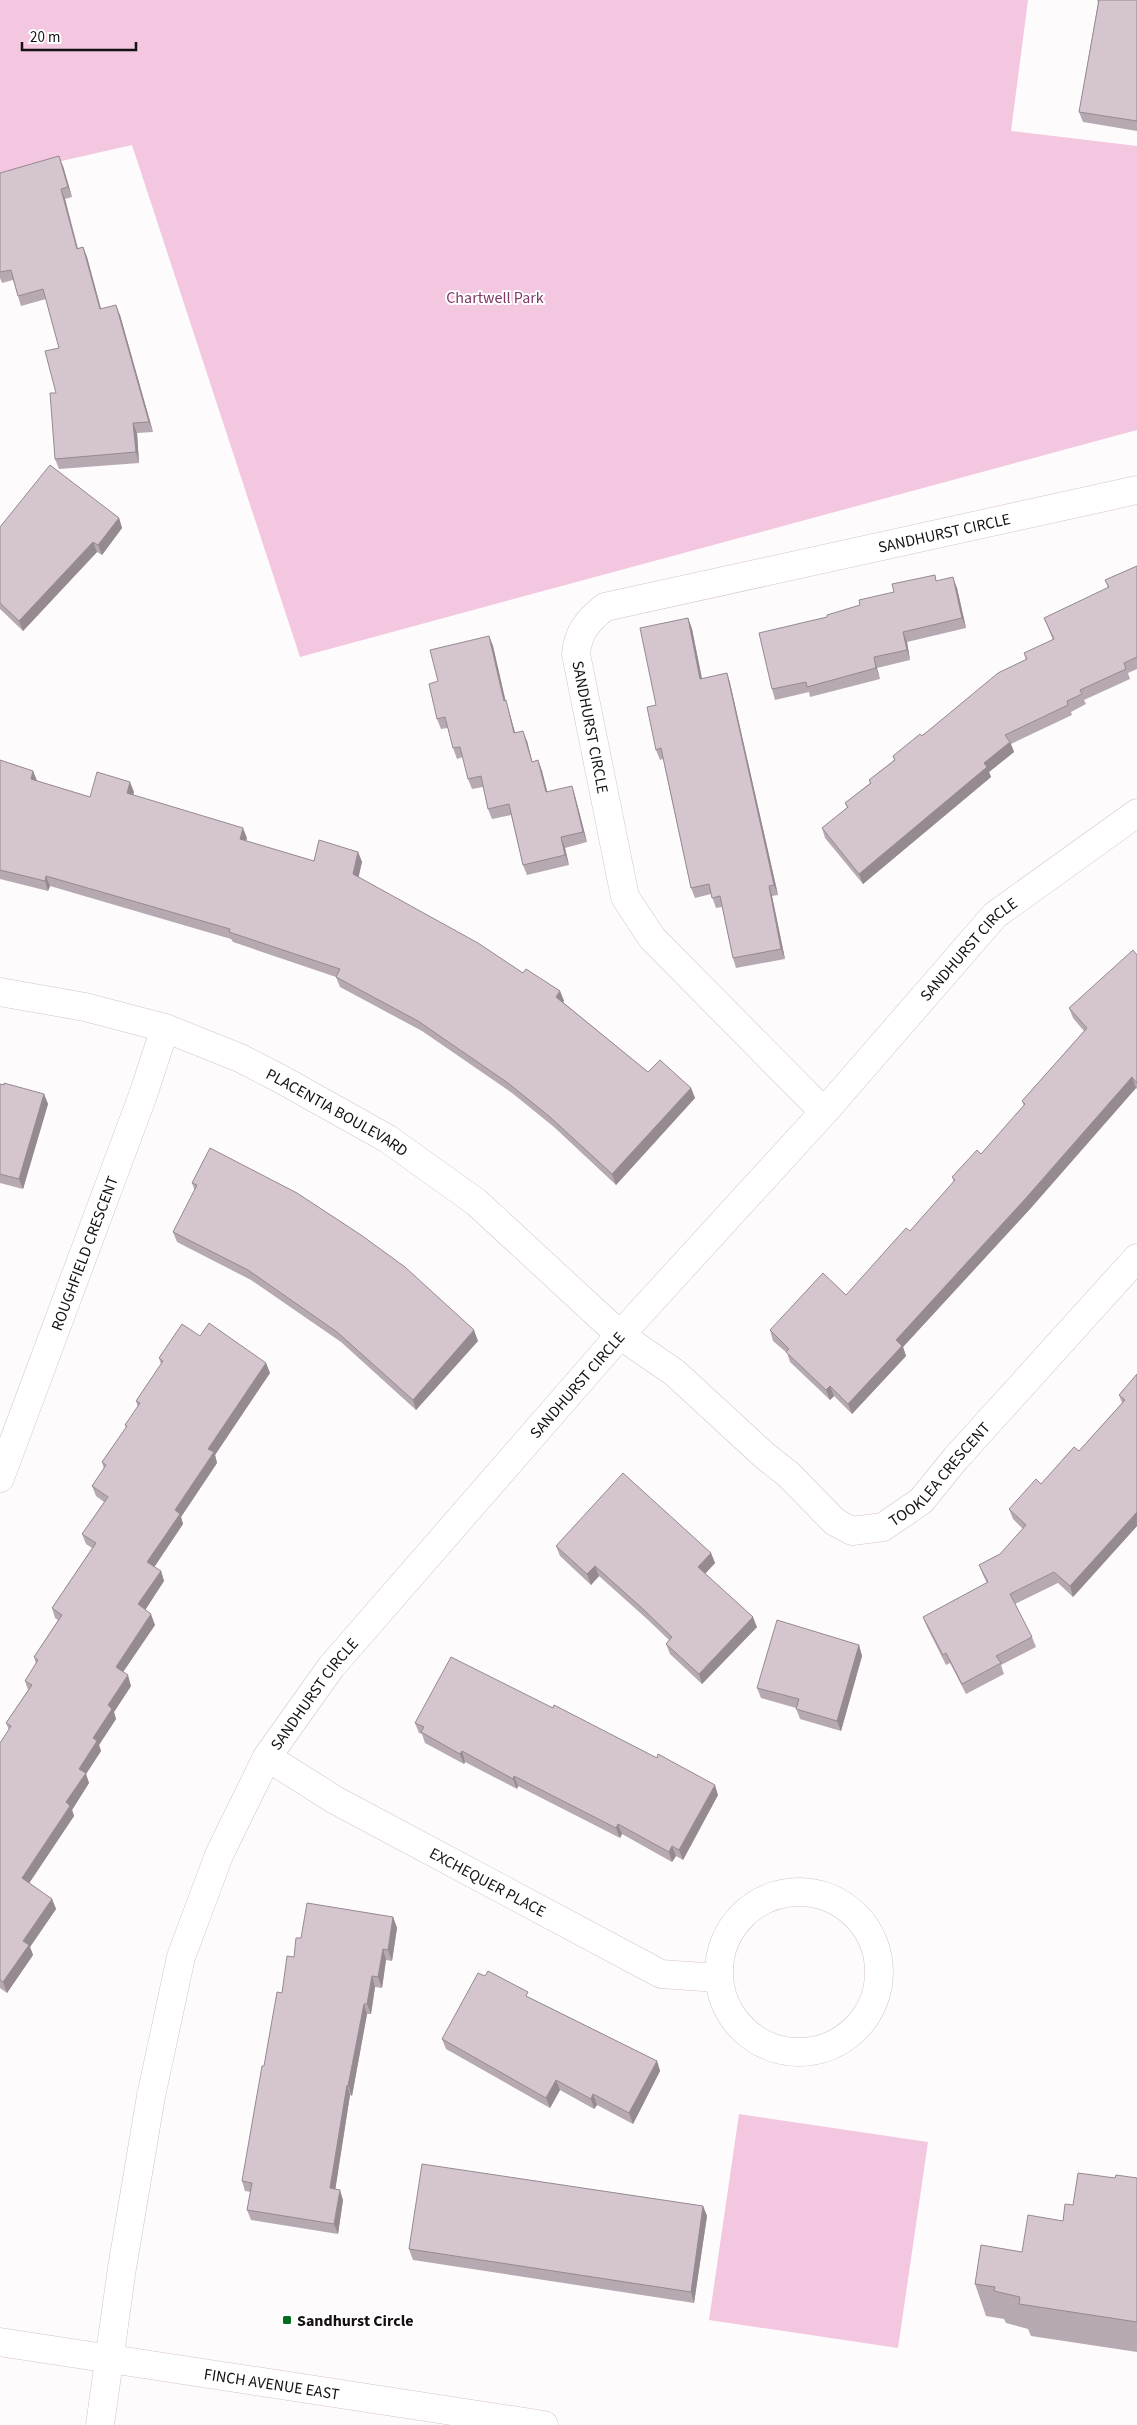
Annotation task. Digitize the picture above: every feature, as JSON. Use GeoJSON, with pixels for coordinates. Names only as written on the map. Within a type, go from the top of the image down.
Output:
{"type":"FeatureCollection","features":[{"type":"Feature","properties":{"kind":"street","name":"SANDHURST CIRCLE"},"geometry":{"type":"LineString","coordinates":[[824,1112],[652,938],[625,897],[576,654],[577,642],[586,621],[604,607],[1137,490]]}},
{"type":"Feature","properties":{"kind":"street","name":"SANDHURST CIRCLE"},"geometry":{"type":"LineString","coordinates":[[100,2425],[150,2105],[181,1957],[219,1855],[267,1757],[331,1667],[620,1335],[824,1112],[995,915],[1137,813]]}},
{"type":"Feature","properties":{"kind":"street","name":"PLACENTIA BOULEVARD"},"geometry":{"type":"LineString","coordinates":[[0,992],[85,1007],[166,1028],[240,1058],[388,1139],[476,1202],[620,1335]]}},
{"type":"Feature","properties":{"kind":"street","name":"ROUGHFIELD CRESCENT"},"geometry":{"type":"LineString","coordinates":[[0,1478],[166,1028]]}},
{"type":"Feature","properties":{"kind":"street","name":"TOOKLEA CRESCENT"},"geometry":{"type":"LineString","coordinates":[[620,1335],[676,1374],[765,1456],[788,1474],[835,1522],[852,1531],[883,1527],[921,1501],[956,1458],[1137,1258]]}},
{"type":"Feature","properties":{"kind":"street","name":"EXCHEQUER PLACE"},"geometry":{"type":"LineString","coordinates":[[267,1757],[336,1800],[661,1974],[718,1978]]}},
{"type":"Feature","properties":{"kind":"street"},"geometry":{"type":"LineString","coordinates":[[798,1891],[824,1895],[848,1907],[862,1921],[873,1938],[879,1957],[880,1984],[871,2010],[866,2017],[854,2031],[832,2046],[806,2052],[779,2050],[743,2032],[724,2002],[718,1978],[720,1952],[731,1928],[749,1908],[772,1895],[798,1891]]}},
{"type":"Feature","properties":{"kind":"street","name":"FINCH AVENUE EAST"},"geometry":{"type":"LineString","coordinates":[[0,2342],[544,2425]]}},
{"type":"Feature","properties":{"kind":"green space","name":"Chartwell Park"},"geometry":{"type":"Polygon","coordinates":[[[0,0],[1028,0],[1011,131],[1137,146],[1137,430],[300,657],[132,145],[0,175],[0,0]]]}},
{"type":"Feature","properties":{"kind":"green space"},"geometry":{"type":"Polygon","coordinates":[[[739,2114],[928,2142],[898,2348],[709,2320],[739,2114]]]}},
{"type":"Feature","properties":{"kind":"building"},"geometry":{"type":"Polygon","coordinates":[[[1099,0],[1137,0],[1137,121],[1079,112],[1099,0]]]}},
{"type":"Feature","properties":{"kind":"building"},"geometry":{"type":"Polygon","coordinates":[[[59,156],[68,187],[61,189],[77,249],[83,247],[100,309],[116,305],[149,422],[133,423],[136,452],[55,459],[50,393],[56,393],[45,351],[59,348],[43,289],[18,296],[11,270],[0,272],[0,173],[59,156]]]}},
{"type":"Feature","properties":{"kind":"building"},"geometry":{"type":"Polygon","coordinates":[[[50,465],[119,518],[98,545],[93,542],[19,621],[0,603],[0,527],[50,465]]]}},
{"type":"Feature","properties":{"kind":"building"},"geometry":{"type":"Polygon","coordinates":[[[1137,566],[1137,657],[1124,663],[1126,669],[1080,690],[1082,694],[1067,701],[1068,705],[1005,735],[1010,742],[984,763],[987,767],[859,874],[822,828],[848,807],[845,803],[871,783],[869,780],[895,760],[893,756],[920,734],[922,736],[998,673],[1027,659],[1024,653],[1054,639],[1044,618],[1109,587],[1105,580],[1137,566]]]}},
{"type":"Feature","properties":{"kind":"building"},"geometry":{"type":"Polygon","coordinates":[[[935,575],[936,581],[953,577],[962,618],[903,632],[907,650],[874,657],[876,668],[807,687],[806,682],[772,689],[759,633],[827,617],[827,615],[860,605],[859,600],[894,592],[892,584],[935,575]]]}},
{"type":"Feature","properties":{"kind":"building"},"geometry":{"type":"Polygon","coordinates":[[[688,618],[700,679],[727,673],[774,885],[769,886],[781,949],[733,958],[720,896],[712,898],[709,884],[691,888],[661,748],[656,750],[647,707],[656,705],[640,628],[688,618]]]}},
{"type":"Feature","properties":{"kind":"building"},"geometry":{"type":"Polygon","coordinates":[[[489,636],[504,701],[506,700],[514,733],[523,731],[532,762],[538,760],[546,792],[572,786],[583,832],[561,837],[565,855],[523,865],[509,804],[488,809],[481,776],[468,779],[460,747],[453,748],[445,717],[437,719],[429,684],[438,681],[430,650],[489,636]]]}},
{"type":"Feature","properties":{"kind":"building"},"geometry":{"type":"Polygon","coordinates":[[[0,760],[33,771],[31,779],[90,797],[97,772],[130,782],[127,793],[243,828],[240,839],[314,861],[319,840],[358,852],[353,874],[478,943],[523,973],[526,969],[560,991],[556,997],[648,1072],[660,1060],[691,1088],[612,1174],[550,1117],[508,1083],[418,1021],[336,977],[340,969],[229,932],[230,929],[46,876],[45,881],[0,870],[0,760]]]}},
{"type":"Feature","properties":{"kind":"building"},"geometry":{"type":"Polygon","coordinates":[[[1133,950],[1137,955],[1137,1083],[1132,1077],[1026,1198],[896,1340],[902,1346],[848,1404],[830,1386],[826,1390],[786,1352],[789,1349],[770,1330],[823,1273],[846,1295],[906,1228],[910,1231],[955,1180],[952,1177],[977,1150],[981,1154],[1025,1104],[1022,1101],[1087,1028],[1069,1008],[1133,950]]]}},
{"type":"Feature","properties":{"kind":"building"},"geometry":{"type":"Polygon","coordinates":[[[4,1083],[44,1094],[19,1179],[0,1174],[0,1084],[4,1085],[4,1083]]]}},
{"type":"Feature","properties":{"kind":"building"},"geometry":{"type":"Polygon","coordinates":[[[210,1148],[297,1193],[361,1235],[405,1267],[474,1330],[413,1400],[337,1332],[248,1270],[173,1232],[197,1185],[192,1183],[210,1148]]]}},
{"type":"Feature","properties":{"kind":"building"},"geometry":{"type":"Polygon","coordinates":[[[209,1323],[266,1363],[208,1449],[214,1452],[175,1510],[180,1514],[147,1562],[161,1571],[138,1604],[151,1614],[116,1667],[128,1675],[108,1705],[112,1709],[93,1738],[97,1741],[79,1769],[86,1773],[66,1802],[70,1806],[22,1878],[52,1899],[23,1941],[29,1945],[3,1982],[0,1980],[0,1743],[11,1726],[6,1723],[32,1685],[25,1681],[38,1660],[34,1657],[62,1615],[52,1608],[96,1543],[82,1534],[108,1497],[92,1486],[106,1465],[102,1462],[127,1426],[125,1425],[140,1403],[136,1401],[163,1361],[159,1358],[182,1324],[200,1336],[209,1323]]]}},
{"type":"Feature","properties":{"kind":"building"},"geometry":{"type":"Polygon","coordinates":[[[1137,1374],[1137,1512],[1070,1586],[1054,1572],[1010,1594],[1032,1637],[996,1656],[1001,1663],[962,1684],[946,1653],[943,1655],[923,1617],[988,1582],[979,1565],[1000,1554],[1026,1525],[1009,1509],[1036,1479],[1041,1484],[1074,1447],[1079,1451],[1125,1400],[1119,1395],[1137,1374]]]}},
{"type":"Feature","properties":{"kind":"building"},"geometry":{"type":"Polygon","coordinates":[[[623,1473],[711,1553],[698,1567],[753,1617],[699,1674],[666,1644],[672,1637],[595,1566],[587,1574],[556,1546],[623,1473]]]}},
{"type":"Feature","properties":{"kind":"building"},"geometry":{"type":"Polygon","coordinates":[[[777,1620],[859,1645],[837,1721],[796,1709],[799,1699],[757,1688],[777,1620]]]}},
{"type":"Feature","properties":{"kind":"building"},"geometry":{"type":"Polygon","coordinates":[[[451,1657],[553,1708],[554,1705],[657,1758],[658,1754],[715,1785],[679,1850],[672,1846],[669,1852],[618,1824],[616,1828],[514,1776],[513,1779],[462,1751],[460,1754],[421,1732],[424,1727],[415,1723],[451,1657]]]}},
{"type":"Feature","properties":{"kind":"building"},"geometry":{"type":"Polygon","coordinates":[[[307,1903],[393,1917],[388,1950],[383,1949],[378,1977],[372,1976],[367,2004],[364,2004],[347,2085],[330,2188],[340,2190],[334,2224],[247,2210],[252,2183],[242,2181],[277,1992],[282,1993],[287,1956],[294,1957],[296,1938],[301,1938],[307,1903]]]}},
{"type":"Feature","properties":{"kind":"building"},"geometry":{"type":"Polygon","coordinates":[[[488,1971],[528,1992],[526,1996],[657,2061],[629,2113],[593,2094],[591,2099],[556,2080],[546,2098],[442,2039],[478,1973],[485,1976],[488,1971]]]}},
{"type":"Feature","properties":{"kind":"building"},"geometry":{"type":"Polygon","coordinates":[[[422,2164],[703,2206],[691,2292],[409,2249],[422,2164]]]}},
{"type":"Feature","properties":{"kind":"building"},"geometry":{"type":"Polygon","coordinates":[[[1078,2173],[1115,2178],[1116,2175],[1137,2178],[1137,2322],[1019,2304],[1020,2297],[994,2291],[995,2287],[975,2284],[981,2245],[1022,2252],[1028,2215],[1063,2221],[1065,2204],[1073,2205],[1078,2173]]]}},
{"type":"Feature","properties":{"kind":"place","name":"Sandhurst Circle"},"geometry":{"type":"Point","coordinates":[287,2320]}}]}
